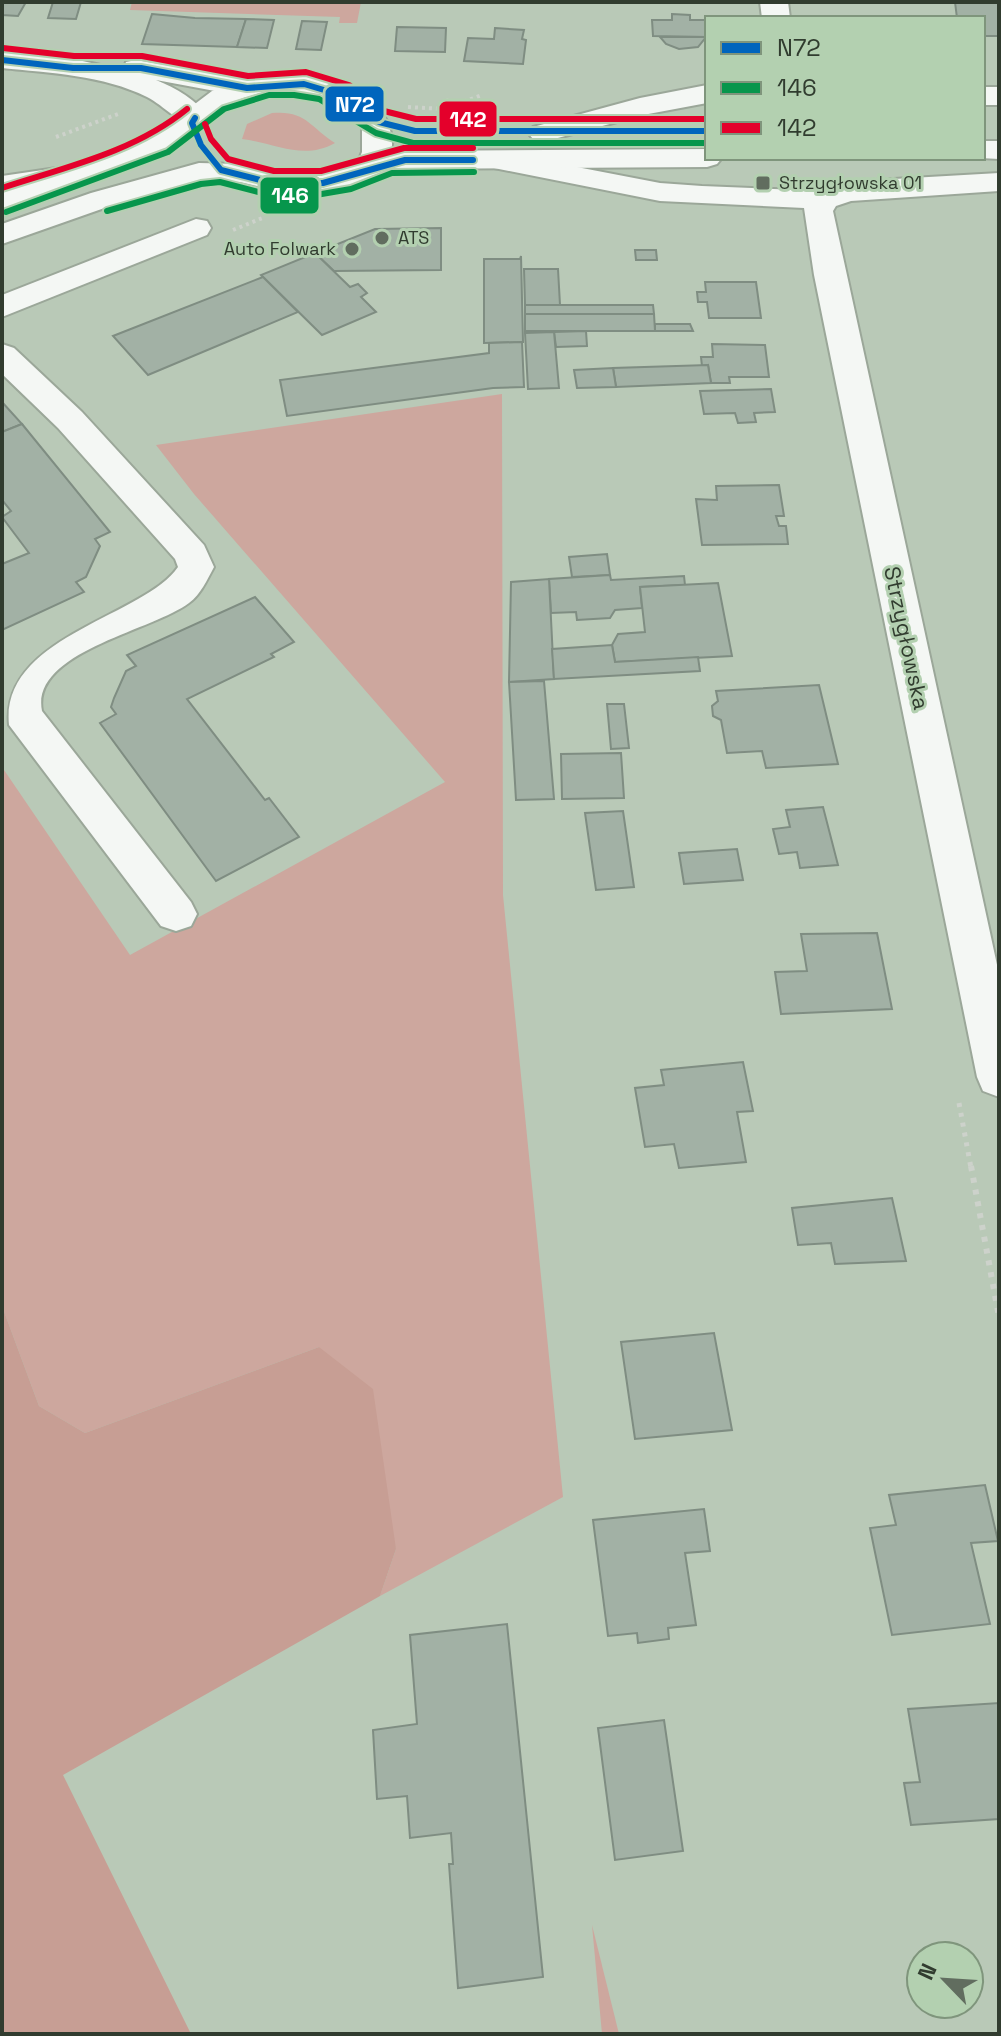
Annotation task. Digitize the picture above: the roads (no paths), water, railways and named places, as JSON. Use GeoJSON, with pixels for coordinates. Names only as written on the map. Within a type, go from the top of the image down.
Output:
{"type":"FeatureCollection","features":[{"type":"Feature","properties":{"kind":"street"},"geometry":{"type":"LineString","coordinates":[[2,60],[73,68],[141,68],[247,88]]}},
{"type":"Feature","properties":{"kind":"street"},"geometry":{"type":"LineString","coordinates":[[73,68],[151,89],[188,110],[201,145],[221,170]]}},
{"type":"Feature","properties":{"kind":"street"},"geometry":{"type":"LineString","coordinates":[[2,201],[164,141],[220,98],[247,88],[290,83],[325,88],[344,96],[375,120],[415,131],[705,131]]}},
{"type":"Feature","properties":{"kind":"street"},"geometry":{"type":"LineString","coordinates":[[543,133],[640,107],[705,94]]}},
{"type":"Feature","properties":{"kind":"street"},"geometry":{"type":"LineString","coordinates":[[370,168],[379,133],[375,120]]}},
{"type":"Feature","properties":{"kind":"street"},"geometry":{"type":"LineString","coordinates":[[2,235],[175,177],[221,170],[290,185],[323,183],[405,160],[705,158]]}},
{"type":"Feature","properties":{"kind":"street"},"geometry":{"type":"LineString","coordinates":[[494,160],[668,193],[823,200],[847,192],[876,189],[999,182]]}},
{"type":"Feature","properties":{"kind":"street"},"geometry":{"type":"LineString","coordinates":[[2,185],[77,174]]}},
{"type":"Feature","properties":{"kind":"street","name":"Strzygłowska"},"geometry":{"type":"LineString","coordinates":[[823,200],[818,211],[830,275],[999,1077]]}},
{"type":"Feature","properties":{"kind":"street"},"geometry":{"type":"LineString","coordinates":[[2,307],[196,228]]}},
{"type":"Feature","properties":{"kind":"street"},"geometry":{"type":"LineString","coordinates":[[2,355],[70,420],[191,554],[196,567],[177,592],[161,603],[70,642],[46,658],[30,676],[20,696],[23,715],[176,914]]}},
{"type":"Feature","properties":{"kind":"place","name":"Strzygłowska 01"},"geometry":{"type":"Point","coordinates":[763,183]}},
{"type":"Feature","properties":{"kind":"place","name":"ATS"},"geometry":{"type":"Point","coordinates":[382,238]}},
{"type":"Feature","properties":{"kind":"place","name":"Auto Folwark"},"geometry":{"type":"Point","coordinates":[352,249]}}]}
